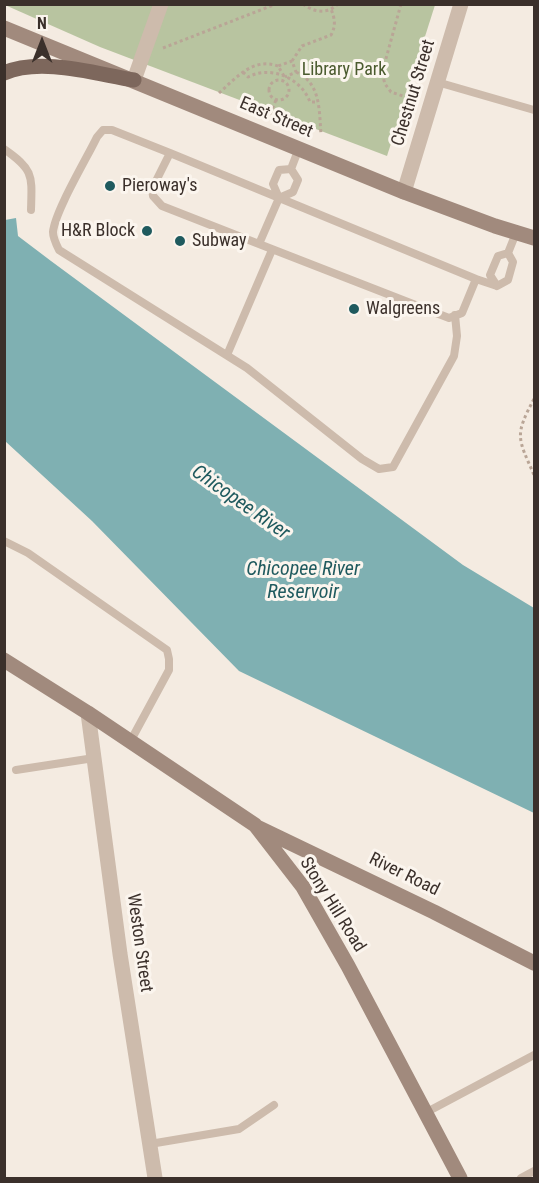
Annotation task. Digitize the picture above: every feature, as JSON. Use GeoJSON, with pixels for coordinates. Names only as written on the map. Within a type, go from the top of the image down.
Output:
{"type":"FeatureCollection","features":[{"type":"Feature","properties":{"kind":"main road","name":"East Street"},"geometry":{"type":"LineString","coordinates":[[4,28],[404,192],[534,238]]}},
{"type":"Feature","properties":{"kind":"main road"},"geometry":{"type":"LineString","coordinates":[[4,73],[17,69],[48,67],[134,80]]}},
{"type":"Feature","properties":{"kind":"main road","name":"Stony Hill Road"},"geometry":{"type":"LineString","coordinates":[[4,660],[88,713],[255,825],[303,887],[348,966],[460,1179]]}},
{"type":"Feature","properties":{"kind":"main road","name":"River Road"},"geometry":{"type":"LineString","coordinates":[[255,825],[534,963]]}},
{"type":"Feature","properties":{"kind":"street","name":"Chestnut Street"},"geometry":{"type":"LineString","coordinates":[[404,192],[461,4]]}},
{"type":"Feature","properties":{"kind":"street"},"geometry":{"type":"LineString","coordinates":[[134,80],[157,5]]}},
{"type":"Feature","properties":{"kind":"street","name":"Weston Street"},"geometry":{"type":"LineString","coordinates":[[88,713],[120,954],[155,1179]]}},
{"type":"Feature","properties":{"kind":"lane"},"geometry":{"type":"LineString","coordinates":[[437,82],[534,110]]}},
{"type":"Feature","properties":{"kind":"lane"},"geometry":{"type":"LineString","coordinates":[[455,315],[457,336],[454,356],[393,467],[379,468],[362,459],[247,368],[59,250],[53,233],[58,216],[98,137],[103,130],[112,130],[497,286],[508,280],[513,261],[508,253]]}},
{"type":"Feature","properties":{"kind":"lane"},"geometry":{"type":"LineString","coordinates":[[291,169],[299,148]]}},
{"type":"Feature","properties":{"kind":"lane"},"geometry":{"type":"LineString","coordinates":[[4,149],[20,160],[30,172],[31,210]]}},
{"type":"Feature","properties":{"kind":"lane"},"geometry":{"type":"LineString","coordinates":[[170,153],[152,189],[153,196],[162,206],[449,318],[462,313],[476,279]]}},
{"type":"Feature","properties":{"kind":"lane"},"geometry":{"type":"LineString","coordinates":[[279,198],[273,184],[279,170],[291,169]]}},
{"type":"Feature","properties":{"kind":"lane"},"geometry":{"type":"LineString","coordinates":[[259,244],[279,198],[293,192],[298,180],[291,169]]}},
{"type":"Feature","properties":{"kind":"lane"},"geometry":{"type":"LineString","coordinates":[[508,253],[516,233]]}},
{"type":"Feature","properties":{"kind":"lane"},"geometry":{"type":"LineString","coordinates":[[226,355],[272,250]]}},
{"type":"Feature","properties":{"kind":"lane"},"geometry":{"type":"LineString","coordinates":[[497,286],[490,275],[498,256],[508,253]]}},
{"type":"Feature","properties":{"kind":"lane"},"geometry":{"type":"LineString","coordinates":[[4,541],[11,542],[28,553],[167,650],[170,659],[169,670],[130,742]]}},
{"type":"Feature","properties":{"kind":"lane"},"geometry":{"type":"LineString","coordinates":[[16,770],[94,758]]}},
{"type":"Feature","properties":{"kind":"lane"},"geometry":{"type":"LineString","coordinates":[[425,1113],[534,1055]]}},
{"type":"Feature","properties":{"kind":"lane"},"geometry":{"type":"LineString","coordinates":[[150,1144],[238,1129],[274,1105]]}},
{"type":"Feature","properties":{"kind":"lane"},"geometry":{"type":"LineString","coordinates":[[521,1179],[534,1171]]}},
{"type":"Feature","properties":{"kind":"path"},"geometry":{"type":"LineString","coordinates":[[142,56],[276,4]]}},
{"type":"Feature","properties":{"kind":"path"},"geometry":{"type":"LineString","coordinates":[[303,4],[318,12],[331,9],[338,4]]}},
{"type":"Feature","properties":{"kind":"path"},"geometry":{"type":"LineString","coordinates":[[401,4],[382,73],[385,84],[391,92],[412,99]]}},
{"type":"Feature","properties":{"kind":"path"},"geometry":{"type":"LineString","coordinates":[[219,93],[253,65],[270,63],[278,66],[292,61],[302,46],[331,35],[335,29],[335,18],[331,9]]}},
{"type":"Feature","properties":{"kind":"path"},"geometry":{"type":"LineString","coordinates":[[292,61],[296,72],[312,84],[318,102],[321,134]]}},
{"type":"Feature","properties":{"kind":"path"},"geometry":{"type":"LineString","coordinates":[[276,100],[285,99],[289,93],[289,86],[278,66]]}},
{"type":"Feature","properties":{"kind":"path"},"geometry":{"type":"LineString","coordinates":[[243,72],[248,77],[262,72],[272,72],[303,86],[310,102],[318,102]]}},
{"type":"Feature","properties":{"kind":"path"},"geometry":{"type":"LineString","coordinates":[[276,100],[269,92],[270,85],[275,80],[284,79],[296,72]]}},
{"type":"Feature","properties":{"kind":"path"},"geometry":{"type":"LineString","coordinates":[[270,114],[276,100]]}},
{"type":"Feature","properties":{"kind":"path"},"geometry":{"type":"LineString","coordinates":[[534,399],[521,423],[520,439],[534,475]]}},
{"type":"Feature","properties":{"kind":"green space","name":"Library Park"},"geometry":{"type":"Polygon","coordinates":[[[5,5],[435,5],[387,156],[100,47],[5,5]]]}},
{"type":"Feature","properties":{"kind":"water","name":"Chicopee River Reservoir"},"geometry":{"type":"Polygon","coordinates":[[[16,218],[18,236],[51,261],[463,565],[534,608],[534,813],[239,671],[92,521],[5,441],[5,220],[16,218]]]}},
{"type":"Feature","properties":{"kind":"place","name":"Pieroway's"},"geometry":{"type":"Point","coordinates":[110,186]}},
{"type":"Feature","properties":{"kind":"place","name":"H&R Block"},"geometry":{"type":"Point","coordinates":[147,231]}},
{"type":"Feature","properties":{"kind":"place","name":"Subway"},"geometry":{"type":"Point","coordinates":[180,241]}},
{"type":"Feature","properties":{"kind":"place","name":"Walgreens"},"geometry":{"type":"Point","coordinates":[354,309]}},
{"type":"Feature","properties":{"kind":"water label","name":"Chicopee River"},"geometry":{"type":"Point","coordinates":[240,503]}}]}
